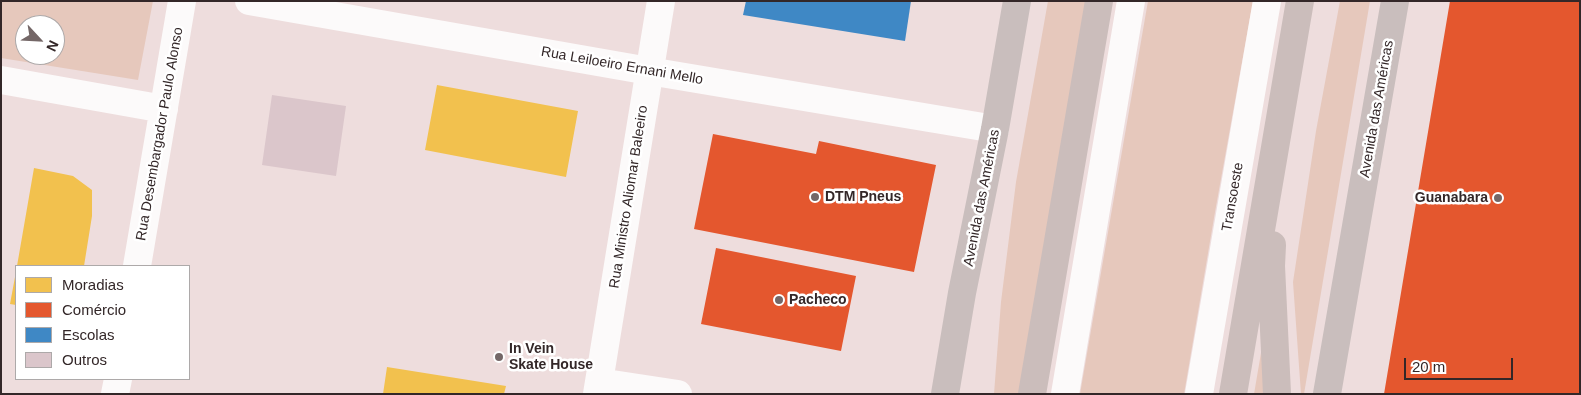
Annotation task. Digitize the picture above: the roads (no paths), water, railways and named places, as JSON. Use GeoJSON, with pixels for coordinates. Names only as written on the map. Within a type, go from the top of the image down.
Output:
{"type":"FeatureCollection","features":[{"type":"Feature","properties":{"kind":"highway"},"geometry":{"type":"LineString","coordinates":[[1032,394],[1099,1]]}},
{"type":"Feature","properties":{"kind":"highway"},"geometry":{"type":"LineString","coordinates":[[1233,394],[1300,1]]}},
{"type":"Feature","properties":{"kind":"highway"},"geometry":{"type":"LineString","coordinates":[[1276,143],[1271,266],[1277,394]]}},
{"type":"Feature","properties":{"kind":"main road","name":"Avenida das Américas"},"geometry":{"type":"LineString","coordinates":[[945,394],[1017,1]]}},
{"type":"Feature","properties":{"kind":"main road","name":"Avenida das Américas"},"geometry":{"type":"LineString","coordinates":[[1328,394],[1395,1]]}},
{"type":"Feature","properties":{"kind":"street","name":"Rua Desembargador Paulo Alonso"},"geometry":{"type":"LineString","coordinates":[[137,265],[182,1]]}},
{"type":"Feature","properties":{"kind":"street","name":"Rua Leiloeiro Ernani Mello"},"geometry":{"type":"LineString","coordinates":[[249,1],[995,129]]}},
{"type":"Feature","properties":{"kind":"street","name":"Rua Ministro Aliomar Baleeiro"},"geometry":{"type":"LineString","coordinates":[[598,388],[661,1]]}},
{"type":"Feature","properties":{"kind":"street"},"geometry":{"type":"LineString","coordinates":[[1065,394],[1131,1]]}},
{"type":"Feature","properties":{"kind":"street","name":"Transoeste"},"geometry":{"type":"LineString","coordinates":[[1199,394],[1267,1]]}},
{"type":"Feature","properties":{"kind":"street"},"geometry":{"type":"LineString","coordinates":[[1,80],[164,109]]}},
{"type":"Feature","properties":{"kind":"street"},"geometry":{"type":"LineString","coordinates":[[115,394],[118,380]]}},
{"type":"Feature","properties":{"kind":"street"},"geometry":{"type":"LineString","coordinates":[[598,388],[678,394]]}},
{"type":"Feature","properties":{"kind":"place","name":"DTM Pneus"},"geometry":{"type":"Point","coordinates":[815,197]}},
{"type":"Feature","properties":{"kind":"place","name":"Guanabara"},"geometry":{"type":"Point","coordinates":[1498,198]}},
{"type":"Feature","properties":{"kind":"place","name":"Pacheco"},"geometry":{"type":"Point","coordinates":[779,300]}},
{"type":"Feature","properties":{"kind":"place","name":"In Vein Skate House"},"geometry":{"type":"Point","coordinates":[499,357]}}]}
